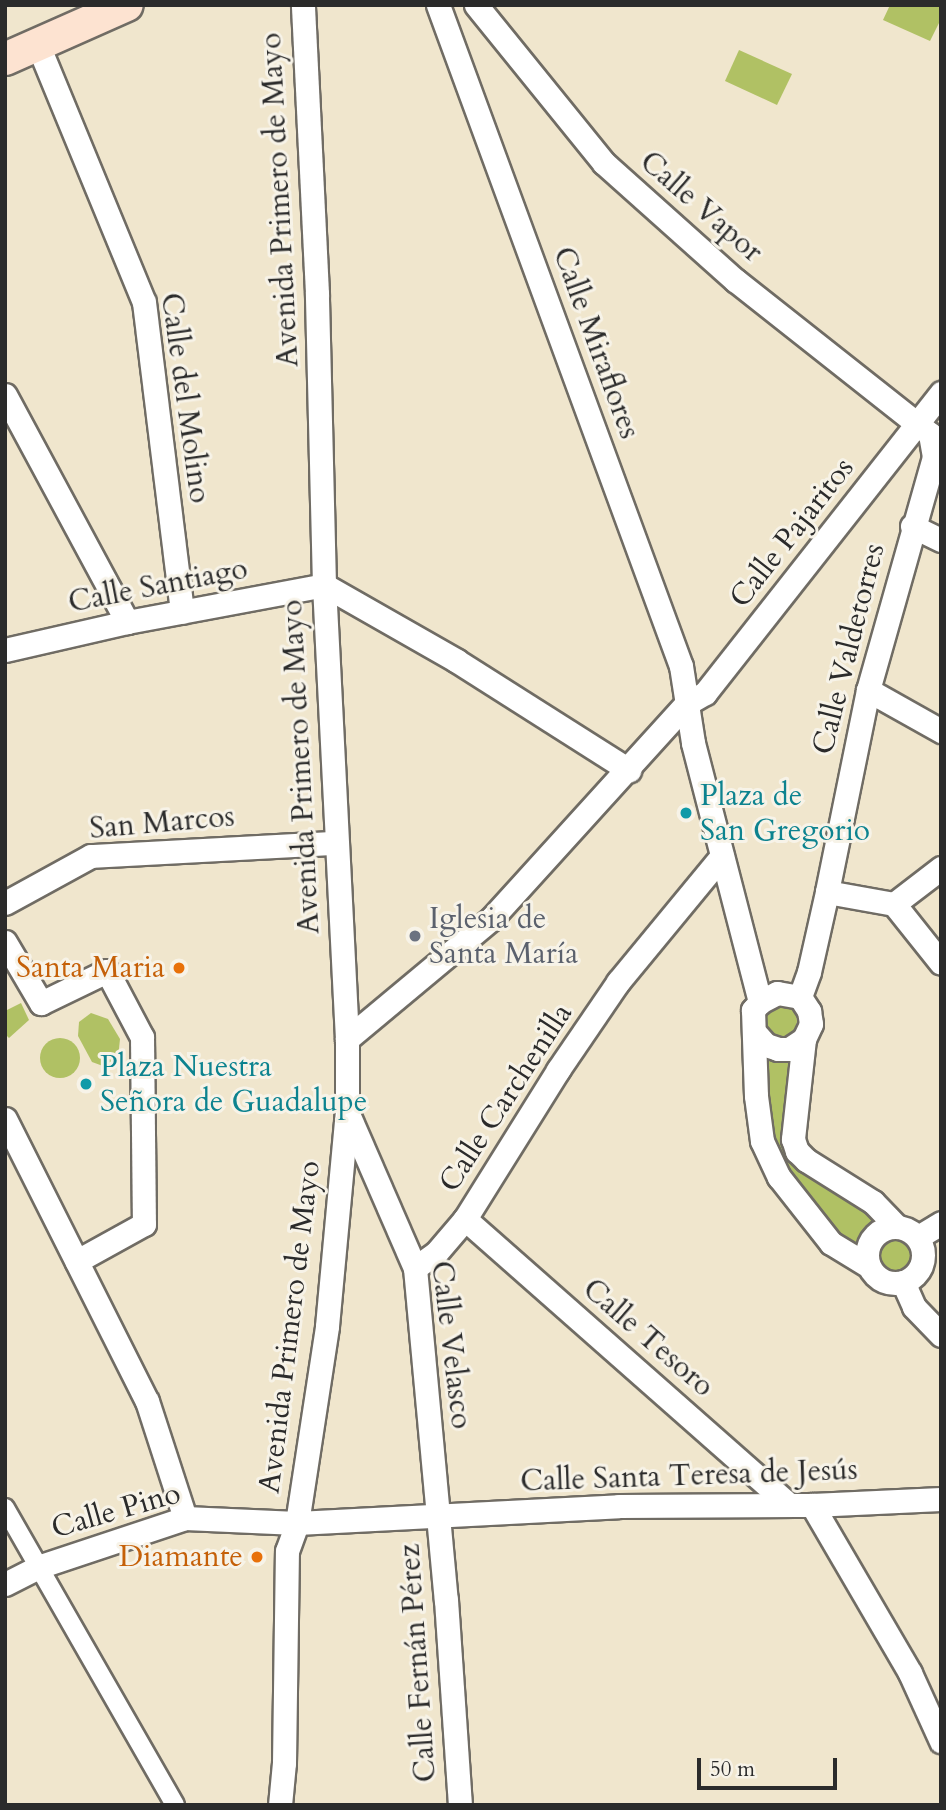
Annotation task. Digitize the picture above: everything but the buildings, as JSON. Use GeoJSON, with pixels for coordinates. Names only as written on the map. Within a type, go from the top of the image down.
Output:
{"type":"FeatureCollection","features":[{"type":"Feature","properties":{"kind":"main road"},"geometry":{"type":"LineString","coordinates":[[5,60],[127,5]]}},
{"type":"Feature","properties":{"kind":"street","name":"Avenida Primero de Mayo"},"geometry":{"type":"LineString","coordinates":[[279,1805],[284,1763],[287,1551],[297,1523],[327,1326],[347,1111],[345,1010],[334,843],[324,585],[317,293],[303,5]]}},
{"type":"Feature","properties":{"kind":"street"},"geometry":{"type":"LineString","coordinates":[[442,15],[476,5]]}},
{"type":"Feature","properties":{"kind":"street","name":"Calle Vapor"},"geometry":{"type":"LineString","coordinates":[[476,5],[604,163],[735,280],[928,421]]}},
{"type":"Feature","properties":{"kind":"street","name":"Calle Miraflores"},"geometry":{"type":"LineString","coordinates":[[442,15],[681,666],[686,704]]}},
{"type":"Feature","properties":{"kind":"street","name":"Calle del Molino"},"geometry":{"type":"LineString","coordinates":[[38,45],[144,302],[182,612]]}},
{"type":"Feature","properties":{"kind":"street","name":"Calle Pajaritos"},"geometry":{"type":"LineString","coordinates":[[686,704],[705,693],[901,446],[928,421],[941,393]]}},
{"type":"Feature","properties":{"kind":"street"},"geometry":{"type":"LineString","coordinates":[[5,395],[127,622]]}},
{"type":"Feature","properties":{"kind":"street","name":"Calle Valdetorres"},"geometry":{"type":"LineString","coordinates":[[896,1226],[873,1202],[806,1160],[797,1151],[793,1139],[804,1039],[811,1024],[804,1004],[809,972],[868,690],[934,448],[928,421]]}},
{"type":"Feature","properties":{"kind":"street"},"geometry":{"type":"LineString","coordinates":[[901,446],[921,455],[926,481]]}},
{"type":"Feature","properties":{"kind":"street"},"geometry":{"type":"LineString","coordinates":[[912,526],[941,540]]}},
{"type":"Feature","properties":{"kind":"street","name":"Calle Santiago"},"geometry":{"type":"LineString","coordinates":[[5,650],[127,622],[324,585]]}},
{"type":"Feature","properties":{"kind":"street"},"geometry":{"type":"LineString","coordinates":[[324,585],[457,661],[629,769]]}},
{"type":"Feature","properties":{"kind":"street"},"geometry":{"type":"LineString","coordinates":[[868,690],[941,731]]}},
{"type":"Feature","properties":{"kind":"street"},"geometry":{"type":"LineString","coordinates":[[346,1040],[491,919],[686,704]]}},
{"type":"Feature","properties":{"kind":"street"},"geometry":{"type":"LineString","coordinates":[[686,704],[693,743],[757,1006],[756,1096],[768,1158],[831,1243],[869,1266],[880,1279],[903,1282],[915,1275],[929,1254],[941,1223]]}},
{"type":"Feature","properties":{"kind":"street"},"geometry":{"type":"LineString","coordinates":[[662,732],[676,732],[693,743]]}},
{"type":"Feature","properties":{"kind":"street","name":"San Marcos"},"geometry":{"type":"LineString","coordinates":[[5,903],[91,856],[334,843]]}},
{"type":"Feature","properties":{"kind":"street","name":"Calle Carchenilla"},"geometry":{"type":"LineString","coordinates":[[415,1268],[436,1253],[466,1219],[558,1070],[618,982],[722,856]]}},
{"type":"Feature","properties":{"kind":"street"},"geometry":{"type":"LineString","coordinates":[[894,904],[941,868]]}},
{"type":"Feature","properties":{"kind":"street"},"geometry":{"type":"LineString","coordinates":[[827,892],[894,904],[941,963]]}},
{"type":"Feature","properties":{"kind":"street"},"geometry":{"type":"LineString","coordinates":[[5,942],[41,1003],[107,971],[142,1037],[144,1224],[77,1261]]}},
{"type":"Feature","properties":{"kind":"street"},"geometry":{"type":"LineString","coordinates":[[757,1006],[777,993],[804,1004]]}},
{"type":"Feature","properties":{"kind":"street"},"geometry":{"type":"LineString","coordinates":[[345,1010],[371,1019]]}},
{"type":"Feature","properties":{"kind":"street"},"geometry":{"type":"LineString","coordinates":[[757,1035],[766,1045],[778,1049],[789,1049],[804,1039]]}},
{"type":"Feature","properties":{"kind":"street","name":"Calle Velasco"},"geometry":{"type":"LineString","coordinates":[[347,1111],[415,1268],[438,1516]]}},
{"type":"Feature","properties":{"kind":"street"},"geometry":{"type":"LineString","coordinates":[[5,1119],[147,1401],[185,1518]]}},
{"type":"Feature","properties":{"kind":"street","name":"Calle Tesoro"},"geometry":{"type":"LineString","coordinates":[[466,1219],[788,1504]]}},
{"type":"Feature","properties":{"kind":"street"},"geometry":{"type":"LineString","coordinates":[[869,1266],[867,1257],[872,1239],[887,1227],[896,1226],[929,1254]]}},
{"type":"Feature","properties":{"kind":"street"},"geometry":{"type":"LineString","coordinates":[[903,1282],[914,1307],[941,1335]]}},
{"type":"Feature","properties":{"kind":"street","name":"Calle Santa Teresa de Jesús"},"geometry":{"type":"LineString","coordinates":[[297,1523],[619,1506],[811,1505],[941,1499]]}},
{"type":"Feature","properties":{"kind":"street"},"geometry":{"type":"LineString","coordinates":[[811,1505],[910,1673],[941,1741]]}},
{"type":"Feature","properties":{"kind":"street"},"geometry":{"type":"LineString","coordinates":[[5,1508],[175,1805]]}},
{"type":"Feature","properties":{"kind":"street","name":"Calle Fernán Pérez"},"geometry":{"type":"LineString","coordinates":[[438,1516],[460,1805]]}},
{"type":"Feature","properties":{"kind":"street","name":"Calle Pino"},"geometry":{"type":"LineString","coordinates":[[5,1584],[38,1567],[185,1518],[297,1523]]}},
{"type":"Feature","properties":{"kind":"green space"},"geometry":{"type":"Polygon","coordinates":[[[890,5],[941,5],[941,19],[930,41],[883,20],[890,5]]]}},
{"type":"Feature","properties":{"kind":"green space"},"geometry":{"type":"Polygon","coordinates":[[[739,50],[792,74],[777,105],[725,81],[739,50]]]}},
{"type":"Feature","properties":{"kind":"green space"},"geometry":{"type":"Polygon","coordinates":[[[21,1003],[29,1020],[9,1038],[5,1034],[5,1011],[21,1003]]]}},
{"type":"Feature","properties":{"kind":"green space"},"geometry":{"type":"Polygon","coordinates":[[[780,1004],[792,1009],[797,1021],[792,1033],[780,1038],[768,1033],[763,1021],[768,1009],[780,1004]]]}},
{"type":"Feature","properties":{"kind":"green space"},"geometry":{"type":"Polygon","coordinates":[[[91,1013],[108,1019],[120,1039],[118,1058],[103,1066],[92,1062],[78,1036],[79,1022],[91,1013]]]}},
{"type":"Feature","properties":{"kind":"green space"},"geometry":{"type":"Polygon","coordinates":[[[60,1038],[74,1044],[80,1058],[74,1072],[60,1078],[46,1072],[40,1058],[46,1044],[60,1038]]]}},
{"type":"Feature","properties":{"kind":"green space"},"geometry":{"type":"Polygon","coordinates":[[[799,1053],[788,1131],[887,1223],[870,1231],[860,1257],[839,1241],[789,1177],[771,1138],[763,1093],[765,1055],[799,1053]]]}},
{"type":"Feature","properties":{"kind":"green space"},"geometry":{"type":"Polygon","coordinates":[[[896,1237],[910,1242],[915,1256],[910,1270],[896,1275],[882,1270],[877,1256],[882,1242],[896,1237]]]}},
{"type":"Feature","properties":{"kind":"place","name":"Plaza de San Gregorio"},"geometry":{"type":"Point","coordinates":[686,813]}},
{"type":"Feature","properties":{"kind":"place","name":"Iglesia de Santa María"},"geometry":{"type":"Point","coordinates":[415,936]}},
{"type":"Feature","properties":{"kind":"place","name":"Santa Maria"},"geometry":{"type":"Point","coordinates":[179,968]}},
{"type":"Feature","properties":{"kind":"place","name":"Plaza Nuestra Señora de Guadalupe"},"geometry":{"type":"Point","coordinates":[86,1084]}},
{"type":"Feature","properties":{"kind":"place","name":"Diamante"},"geometry":{"type":"Point","coordinates":[257,1557]}}]}
